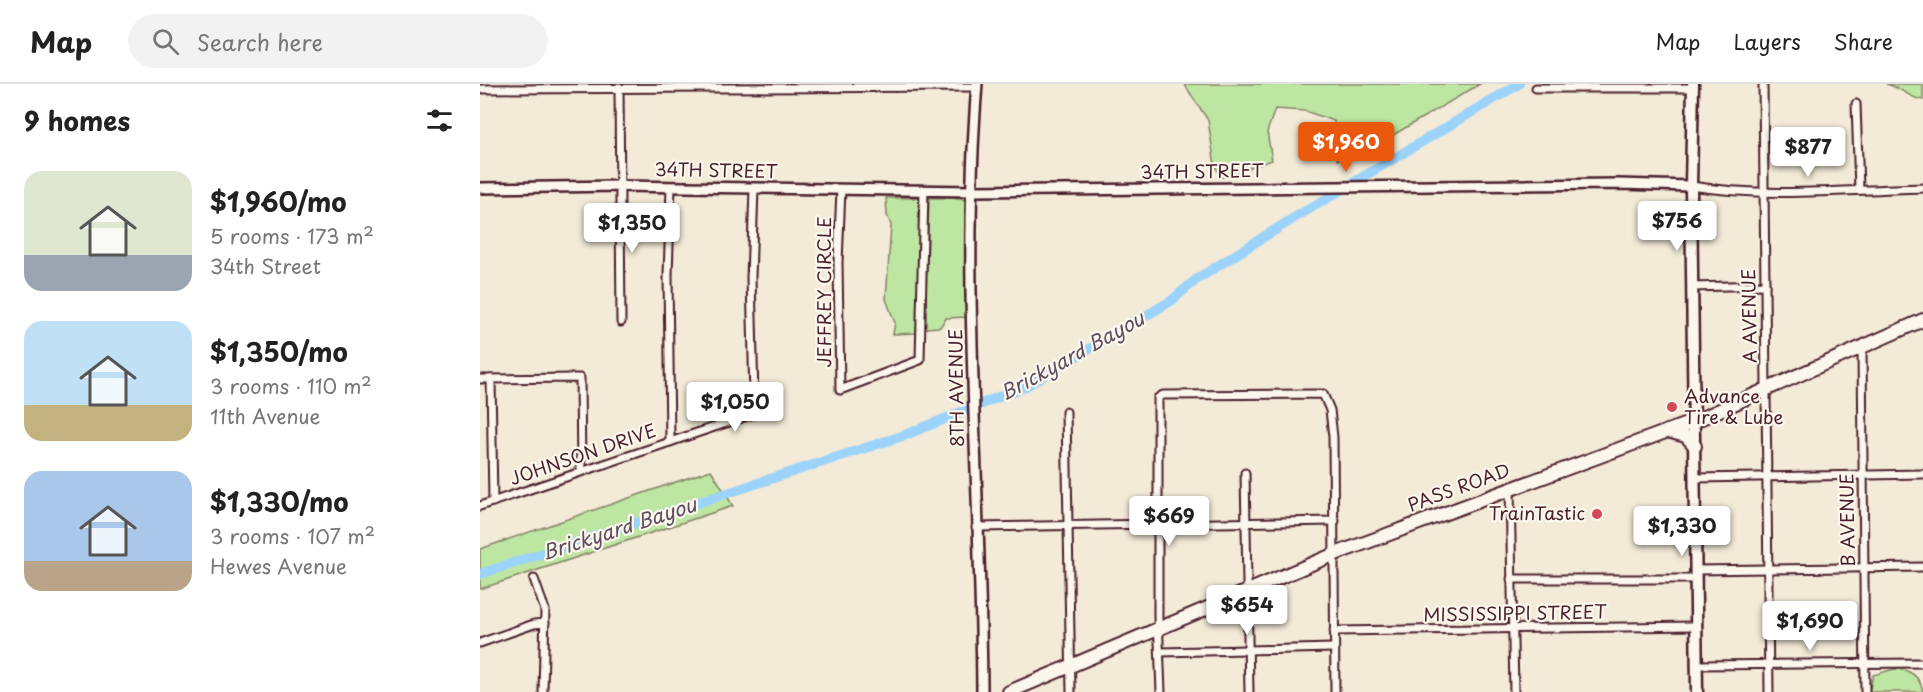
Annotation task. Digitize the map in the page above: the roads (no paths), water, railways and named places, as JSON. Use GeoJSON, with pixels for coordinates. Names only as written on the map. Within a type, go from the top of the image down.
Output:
{"type":"FeatureCollection","features":[{"type":"Feature","properties":{"kind":"main road"},"geometry":{"type":"LineString","coordinates":[[1692,86],[1691,186],[1697,692]]}},
{"type":"Feature","properties":{"kind":"main road","name":"PASS ROAD"},"geometry":{"type":"LineString","coordinates":[[1009,692],[1335,554],[1695,421],[1923,320]]}},
{"type":"Feature","properties":{"kind":"main road"},"geometry":{"type":"LineString","coordinates":[[1667,431],[1686,436],[1695,446]]}},
{"type":"Feature","properties":{"kind":"street","name":"A AVENUE"},"geometry":{"type":"LineString","coordinates":[[1763,84],[1769,692]]}},
{"type":"Feature","properties":{"kind":"street"},"geometry":{"type":"LineString","coordinates":[[480,89],[776,85],[977,86]]}},
{"type":"Feature","properties":{"kind":"street"},"geometry":{"type":"LineString","coordinates":[[619,86],[621,322]]}},
{"type":"Feature","properties":{"kind":"street","name":"8TH AVENUE"},"geometry":{"type":"LineString","coordinates":[[977,86],[973,191],[974,420],[982,692]]}},
{"type":"Feature","properties":{"kind":"street"},"geometry":{"type":"LineString","coordinates":[[1536,88],[1692,86]]}},
{"type":"Feature","properties":{"kind":"street"},"geometry":{"type":"LineString","coordinates":[[1856,104],[1859,189]]}},
{"type":"Feature","properties":{"kind":"street","name":"34TH STREET"},"geometry":{"type":"LineString","coordinates":[[480,188],[619,186],[973,191],[1373,186],[1691,186],[1720,190],[1763,191],[1923,188]]}},
{"type":"Feature","properties":{"kind":"street"},"geometry":{"type":"LineString","coordinates":[[670,442],[668,275],[671,187]]}},
{"type":"Feature","properties":{"kind":"street","name":"JOHNSON DRIVE"},"geometry":{"type":"LineString","coordinates":[[480,506],[756,413],[753,398],[751,278],[754,189]]}},
{"type":"Feature","properties":{"kind":"street","name":"JEFFREY CIRCLE"},"geometry":{"type":"LineString","coordinates":[[841,189],[838,263],[840,390],[921,359],[924,190]]}},
{"type":"Feature","properties":{"kind":"street"},"geometry":{"type":"LineString","coordinates":[[1692,287],[1765,285]]}},
{"type":"Feature","properties":{"kind":"street","name":"B AVENUE"},"geometry":{"type":"LineString","coordinates":[[1862,347],[1865,692]]}},
{"type":"Feature","properties":{"kind":"street"},"geometry":{"type":"LineString","coordinates":[[480,379],[580,378],[582,471]]}},
{"type":"Feature","properties":{"kind":"street"},"geometry":{"type":"LineString","coordinates":[[491,379],[492,502]]}},
{"type":"Feature","properties":{"kind":"street"},"geometry":{"type":"LineString","coordinates":[[1161,692],[1156,522],[1158,398],[1163,395],[1323,394],[1327,398],[1333,437],[1335,692]]}},
{"type":"Feature","properties":{"kind":"street"},"geometry":{"type":"LineString","coordinates":[[1066,412],[1071,692]]}},
{"type":"Feature","properties":{"kind":"street"},"geometry":{"type":"LineString","coordinates":[[1245,473],[1250,692]]}},
{"type":"Feature","properties":{"kind":"street"},"geometry":{"type":"LineString","coordinates":[[1695,478],[1923,474]]}},
{"type":"Feature","properties":{"kind":"street"},"geometry":{"type":"LineString","coordinates":[[1510,488],[1514,692]]}},
{"type":"Feature","properties":{"kind":"street"},"geometry":{"type":"LineString","coordinates":[[976,527],[1156,522],[1335,521]]}},
{"type":"Feature","properties":{"kind":"street"},"geometry":{"type":"LineString","coordinates":[[1511,579],[1696,574],[1767,569],[1923,567]]}},
{"type":"Feature","properties":{"kind":"street"},"geometry":{"type":"LineString","coordinates":[[534,579],[544,610],[543,692]]}},
{"type":"Feature","properties":{"kind":"street"},"geometry":{"type":"LineString","coordinates":[[480,643],[534,624],[545,623]]}},
{"type":"Feature","properties":{"kind":"street","name":"MISSISSIPPI STREET"},"geometry":{"type":"LineString","coordinates":[[1334,631],[1696,626]]}},
{"type":"Feature","properties":{"kind":"street"},"geometry":{"type":"LineString","coordinates":[[1161,652],[1334,648]]}},
{"type":"Feature","properties":{"kind":"street"},"geometry":{"type":"LineString","coordinates":[[1697,665],[1923,663]]}},
{"type":"Feature","properties":{"kind":"waterway","name":"Brickyard Bayou"},"geometry":{"type":"LineString","coordinates":[[480,574],[905,435],[1026,386],[1171,301],[1197,279],[1294,218],[1519,84]]}},
{"type":"Feature","properties":{"kind":"place","name":"Advance Tire & Lube"},"geometry":{"type":"Point","coordinates":[1672,407]}},
{"type":"Feature","properties":{"kind":"place","name":"TrainTastic"},"geometry":{"type":"Point","coordinates":[1597,514]}}]}
